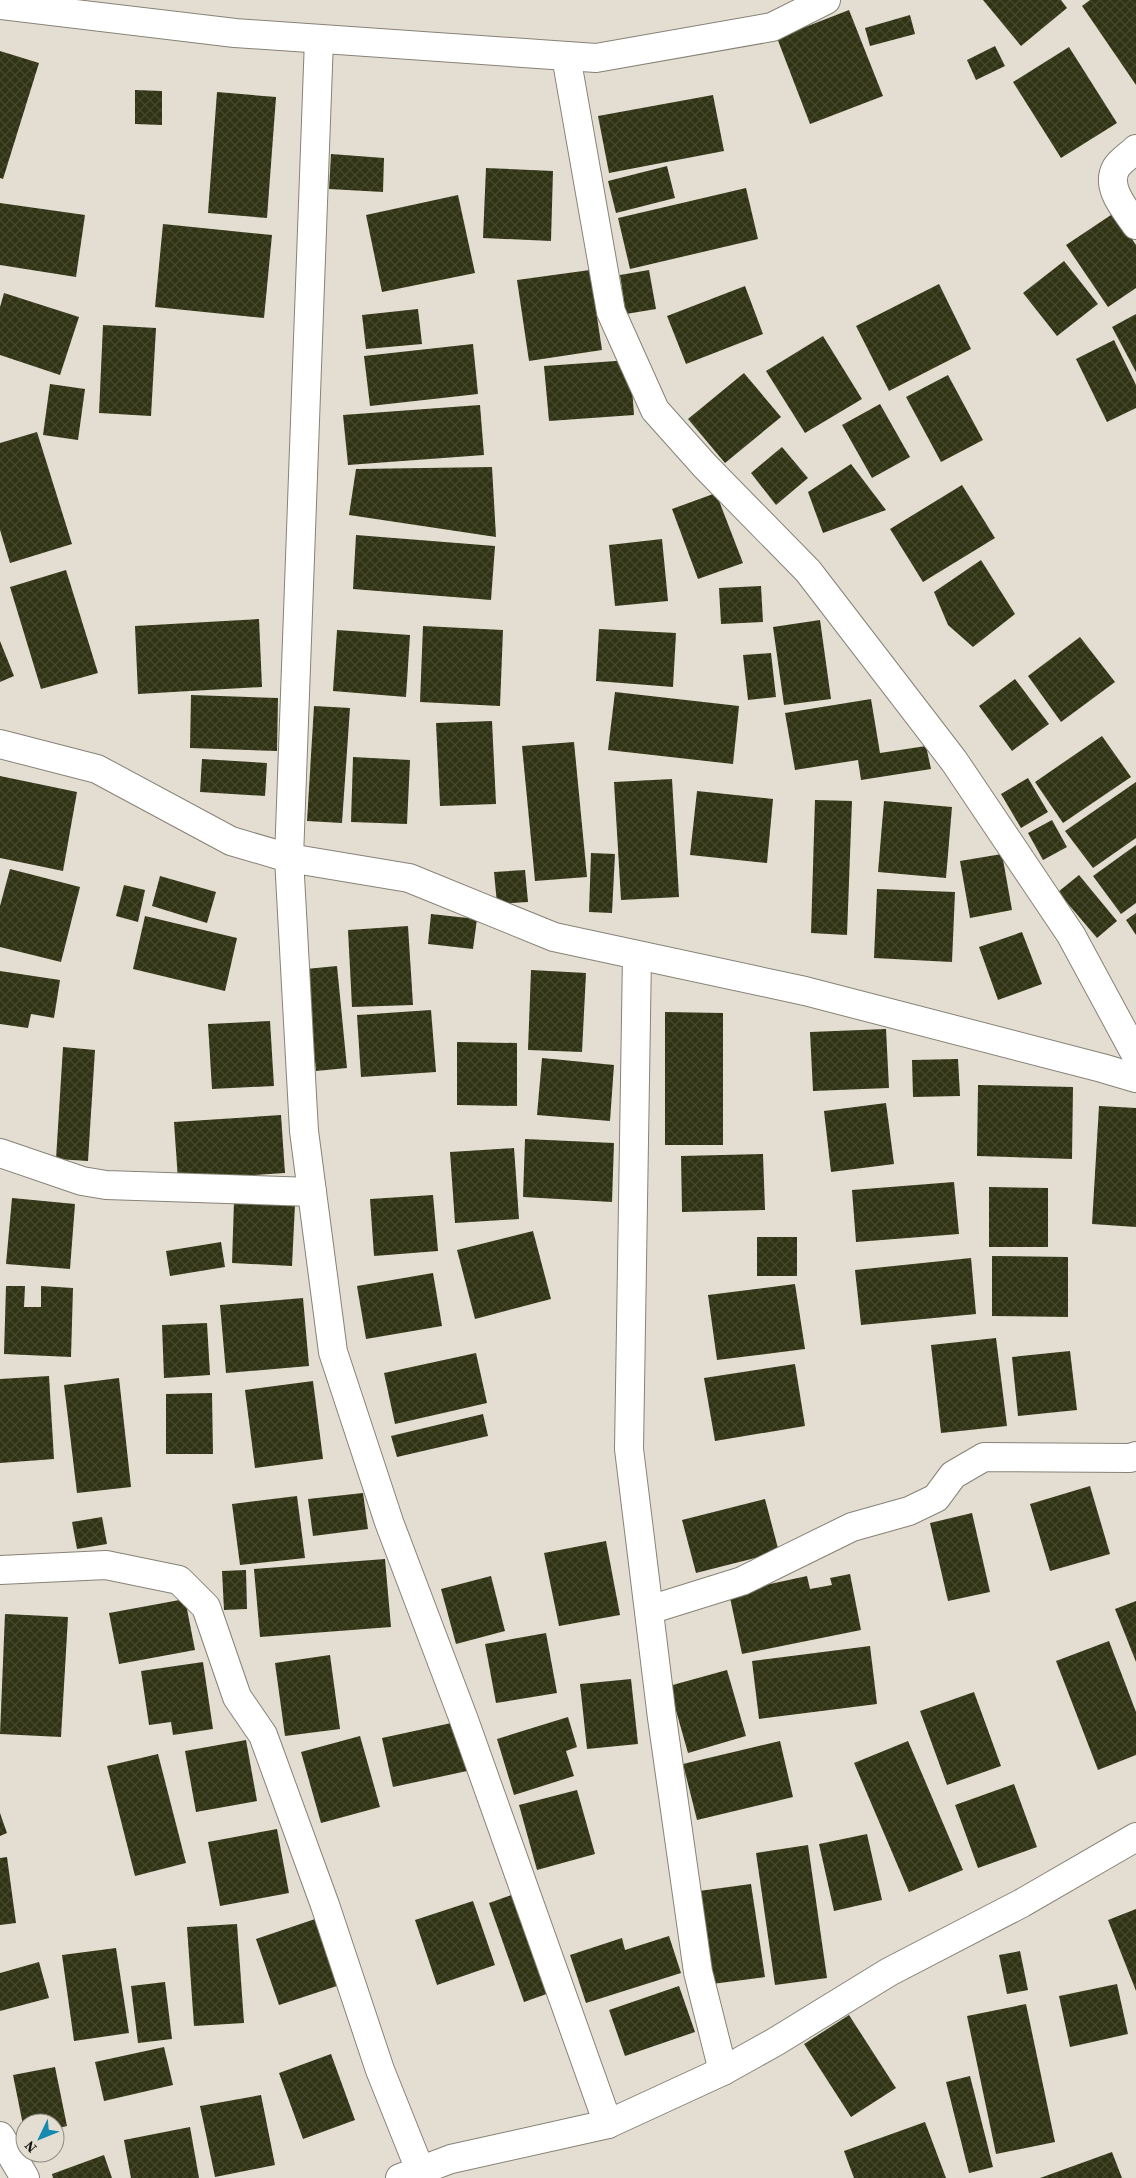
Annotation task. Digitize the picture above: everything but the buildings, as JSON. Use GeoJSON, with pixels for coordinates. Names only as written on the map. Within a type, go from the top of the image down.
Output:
{"type":"FeatureCollection","features":[{"type":"Feature","properties":{"kind":"street"},"geometry":{"type":"LineString","coordinates":[[0,5],[236,33],[596,58],[772,27],[826,0]]}},
{"type":"Feature","properties":{"kind":"street"},"geometry":{"type":"LineString","coordinates":[[319,39],[289,858],[304,1131],[332,1352],[389,1522],[464,1720],[608,2124]]}},
{"type":"Feature","properties":{"kind":"street"},"geometry":{"type":"LineString","coordinates":[[566,56],[611,312],[656,410],[705,466],[808,571],[954,761],[1071,935],[1136,1055]]}},
{"type":"Feature","properties":{"kind":"street"},"geometry":{"type":"LineString","coordinates":[[1136,149],[1116,168],[1113,180],[1114,191],[1136,226]]}},
{"type":"Feature","properties":{"kind":"street"},"geometry":{"type":"LineString","coordinates":[[0,744],[97,769],[231,841],[289,858],[409,878],[554,937],[805,991],[1136,1078]]}},
{"type":"Feature","properties":{"kind":"street"},"geometry":{"type":"LineString","coordinates":[[637,956],[629,1449],[698,1972],[723,2070]]}},
{"type":"Feature","properties":{"kind":"street"},"geometry":{"type":"LineString","coordinates":[[0,1153],[82,1180],[106,1185],[312,1192]]}},
{"type":"Feature","properties":{"kind":"street"},"geometry":{"type":"LineString","coordinates":[[649,1610],[742,1581],[852,1527],[909,1511],[936,1498],[953,1475],[984,1457],[1130,1458],[1136,1456]]}},
{"type":"Feature","properties":{"kind":"street"},"geometry":{"type":"LineString","coordinates":[[0,1570],[106,1565],[179,1580],[206,1607],[237,1697],[263,1735],[325,1905],[380,2070],[410,2174],[451,2159],[608,2124],[723,2070],[775,2042],[889,1972],[1022,1904],[1136,1837]]}},
{"type":"Feature","properties":{"kind":"street"},"geometry":{"type":"LineString","coordinates":[[0,2136],[25,2178]]}}]}
